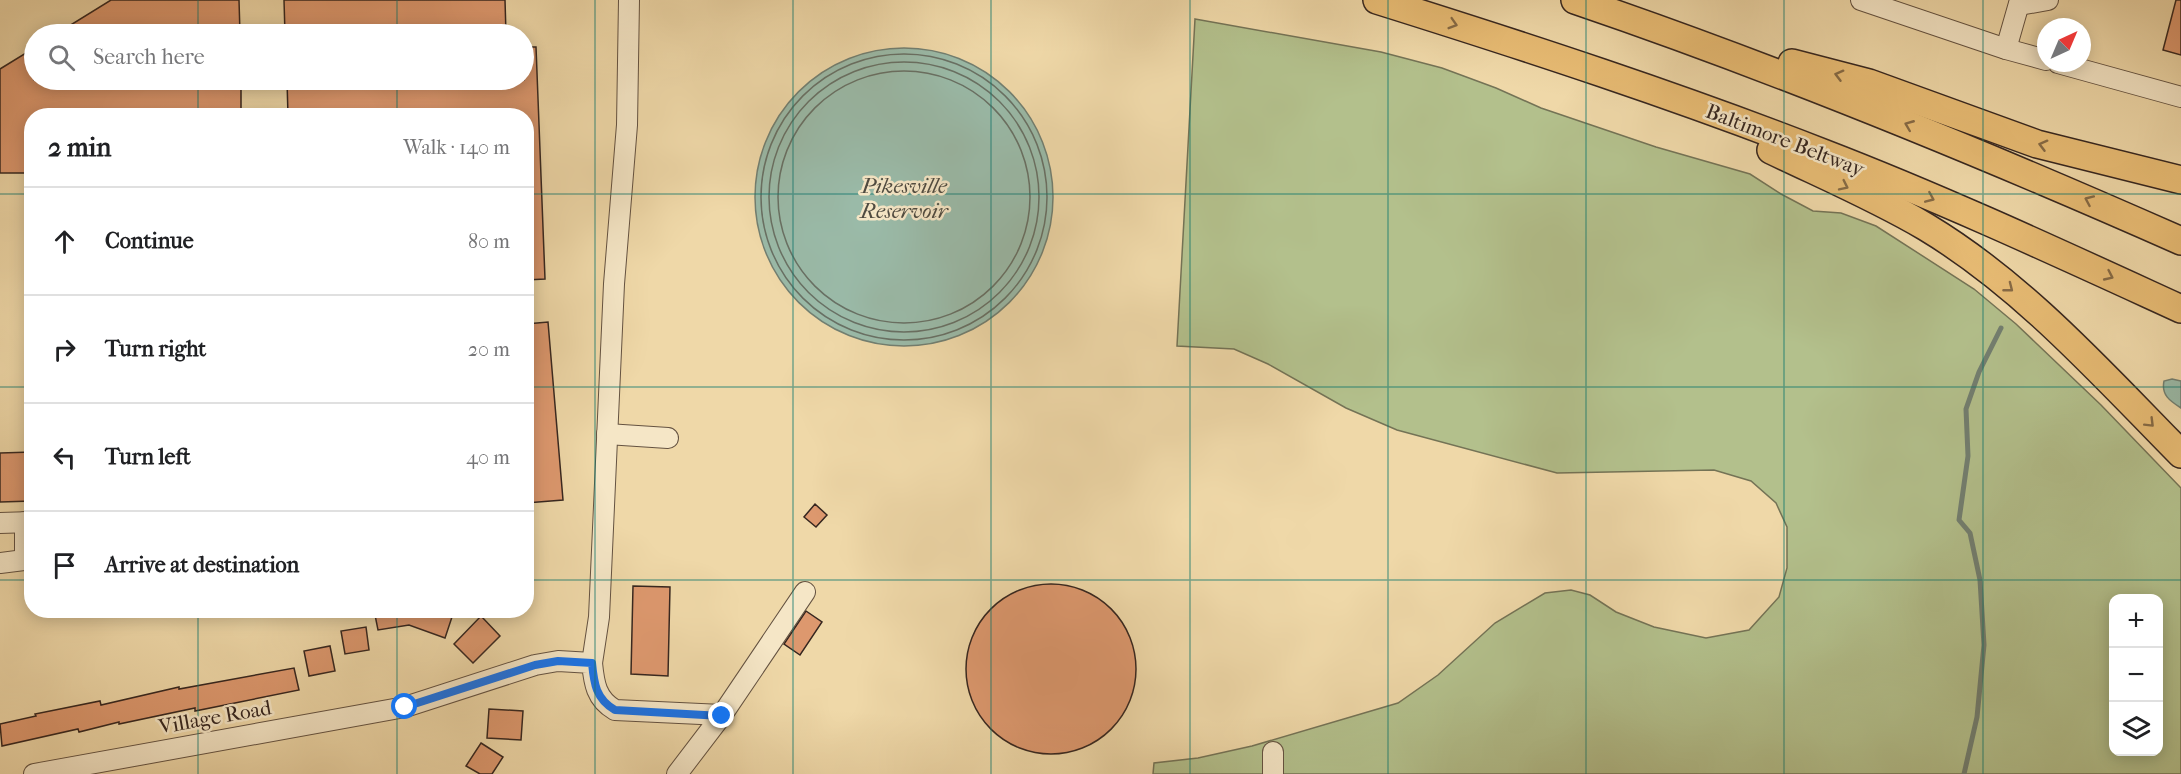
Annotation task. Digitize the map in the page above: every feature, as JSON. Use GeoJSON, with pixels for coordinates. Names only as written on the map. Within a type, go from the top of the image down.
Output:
{"type":"FeatureCollection","features":[{"type":"Feature","properties":{"kind":"highway","name":"Baltimore Beltway"},"geometry":{"type":"LineString","coordinates":[[1377,0],[1641,86],[1824,153],[2019,235],[2181,309]]}},
{"type":"Feature","properties":{"kind":"highway"},"geometry":{"type":"LineString","coordinates":[[1575,0],[1659,28],[1867,108],[2039,178],[2181,241]]}},
{"type":"Feature","properties":{"kind":"highway"},"geometry":{"type":"LineString","coordinates":[[1659,28],[1869,83],[2037,144],[2181,180]]}},
{"type":"Feature","properties":{"kind":"highway"},"geometry":{"type":"LineString","coordinates":[[1641,86],[1926,228],[2015,292],[2061,334],[2181,454]]}},
{"type":"Feature","properties":{"kind":"street"},"geometry":{"type":"LineString","coordinates":[[630,0],[627,125],[614,284],[599,617],[592,663],[594,684],[605,704],[615,710],[722,716]]}},
{"type":"Feature","properties":{"kind":"street"},"geometry":{"type":"LineString","coordinates":[[1861,0],[2037,58]]}},
{"type":"Feature","properties":{"kind":"street"},"geometry":{"type":"LineString","coordinates":[[2006,49],[2020,2],[2048,0]]}},
{"type":"Feature","properties":{"kind":"street"},"geometry":{"type":"LineString","coordinates":[[2091,72],[2181,97]]}},
{"type":"Feature","properties":{"kind":"street"},"geometry":{"type":"LineString","coordinates":[[607,435],[668,438]]}},
{"type":"Feature","properties":{"kind":"street"},"geometry":{"type":"LineString","coordinates":[[0,524],[24,522]]}},
{"type":"Feature","properties":{"kind":"street"},"geometry":{"type":"LineString","coordinates":[[0,563],[24,560]]}},
{"type":"Feature","properties":{"kind":"street"},"geometry":{"type":"LineString","coordinates":[[677,774],[722,716],[805,592]]}},
{"type":"Feature","properties":{"kind":"street","name":"Village Road"},"geometry":{"type":"LineString","coordinates":[[34,774],[405,707],[535,665],[558,661],[592,663]]}},
{"type":"Feature","properties":{"kind":"street"},"geometry":{"type":"LineString","coordinates":[[1273,752],[1273,774]]}},
{"type":"Feature","properties":{"kind":"green space"},"geometry":{"type":"Polygon","coordinates":[[[1195,19],[1381,52],[1442,68],[1541,108],[1656,147],[1750,174],[1813,211],[1841,213],[1876,226],[1974,289],[2016,324],[2101,405],[2181,488],[2181,774],[1153,774],[1154,763],[1198,758],[1252,746],[1398,703],[1438,675],[1495,623],[1545,593],[1571,590],[1590,595],[1616,612],[1654,627],[1706,638],[1749,630],[1779,597],[1787,568],[1787,527],[1776,503],[1751,481],[1714,470],[1557,473],[1397,430],[1346,408],[1268,364],[1234,349],[1177,346],[1195,19]]]}},
{"type":"Feature","properties":{"kind":"water","name":"Pikesville Reservoir"},"geometry":{"type":"Polygon","coordinates":[[[904,48],[933,51],[961,59],[987,73],[1019,102],[1042,140],[1050,168],[1053,197],[1050,226],[1042,254],[1028,280],[999,312],[961,335],[933,343],[904,346],[875,343],[847,335],[821,321],[789,292],[766,254],[758,226],[755,197],[758,168],[766,140],[780,114],[809,82],[847,59],[875,51],[904,48]]]}},
{"type":"Feature","properties":{"kind":"water"},"geometry":{"type":"Polygon","coordinates":[[[2172,379],[2181,381],[2181,408],[2165,394],[2164,381],[2172,379]]]}},
{"type":"Feature","properties":{"kind":"building"},"geometry":{"type":"Polygon","coordinates":[[[111,0],[239,0],[240,24],[72,24],[111,0]]]}},
{"type":"Feature","properties":{"kind":"building"},"geometry":{"type":"Polygon","coordinates":[[[284,0],[505,0],[506,24],[285,24],[284,0]]]}},
{"type":"Feature","properties":{"kind":"building"},"geometry":{"type":"Polygon","coordinates":[[[2176,0],[2181,0],[2181,55],[2163,50],[2176,0]]]}},
{"type":"Feature","properties":{"kind":"building"},"geometry":{"type":"Polygon","coordinates":[[[534,47],[536,47],[545,279],[534,280],[534,108],[288,108],[287,90],[534,90],[534,47]]]}},
{"type":"Feature","properties":{"kind":"building"},"geometry":{"type":"Polygon","coordinates":[[[24,54],[24,90],[241,90],[241,108],[24,108],[24,173],[0,173],[0,69],[24,54]]]}},
{"type":"Feature","properties":{"kind":"building"},"geometry":{"type":"Polygon","coordinates":[[[548,322],[563,500],[534,502],[534,323],[548,322]]]}},
{"type":"Feature","properties":{"kind":"building"},"geometry":{"type":"Polygon","coordinates":[[[24,452],[24,501],[0,502],[0,453],[24,452]]]}},
{"type":"Feature","properties":{"kind":"building"},"geometry":{"type":"Polygon","coordinates":[[[815,504],[827,515],[816,527],[804,517],[815,504]]]}},
{"type":"Feature","properties":{"kind":"building"},"geometry":{"type":"Polygon","coordinates":[[[1051,584],[1068,585],[1084,590],[1111,609],[1130,636],[1135,652],[1135,686],[1130,702],[1111,729],[1084,748],[1068,753],[1051,754],[1034,753],[1018,748],[991,729],[972,702],[967,686],[966,669],[967,652],[972,636],[991,609],[1018,590],[1034,585],[1051,584]]]}},
{"type":"Feature","properties":{"kind":"building"},"geometry":{"type":"Polygon","coordinates":[[[633,586],[670,587],[668,676],[631,674],[633,586]]]}},
{"type":"Feature","properties":{"kind":"building"},"geometry":{"type":"Polygon","coordinates":[[[806,611],[822,622],[800,655],[784,644],[806,611]]]}},
{"type":"Feature","properties":{"kind":"building"},"geometry":{"type":"Polygon","coordinates":[[[376,618],[452,618],[445,638],[409,625],[378,630],[376,618]]]}},
{"type":"Feature","properties":{"kind":"building"},"geometry":{"type":"Polygon","coordinates":[[[479,618],[483,618],[500,636],[473,663],[454,644],[479,618]]]}},
{"type":"Feature","properties":{"kind":"building"},"geometry":{"type":"Polygon","coordinates":[[[366,627],[369,650],[345,654],[341,631],[366,627]]]}},
{"type":"Feature","properties":{"kind":"building"},"geometry":{"type":"Polygon","coordinates":[[[330,646],[335,671],[309,676],[304,651],[330,646]]]}},
{"type":"Feature","properties":{"kind":"building"},"geometry":{"type":"Polygon","coordinates":[[[294,668],[299,690],[195,711],[195,708],[119,724],[119,722],[79,732],[78,729],[2,746],[0,724],[36,716],[35,714],[100,701],[101,705],[179,687],[179,689],[294,668]]]}},
{"type":"Feature","properties":{"kind":"building"},"geometry":{"type":"Polygon","coordinates":[[[489,709],[523,711],[521,740],[487,738],[489,709]]]}},
{"type":"Feature","properties":{"kind":"building"},"geometry":{"type":"Polygon","coordinates":[[[481,743],[503,757],[492,774],[480,774],[466,766],[481,743]]]}},
{"type":"Feature","properties":{"kind":"waterway"},"geometry":{"type":"LineString","coordinates":[[1964,774],[1977,717],[1984,645],[1980,580],[1970,533],[1959,520],[1968,456],[1966,409],[1979,372],[2001,328]]}},
{"type":"Feature","properties":{"kind":"route"},"geometry":{"type":"LineString","coordinates":[[405,707],[535,665],[558,661],[592,663],[594,684],[598,695],[605,704],[615,710],[722,716]]}}]}
